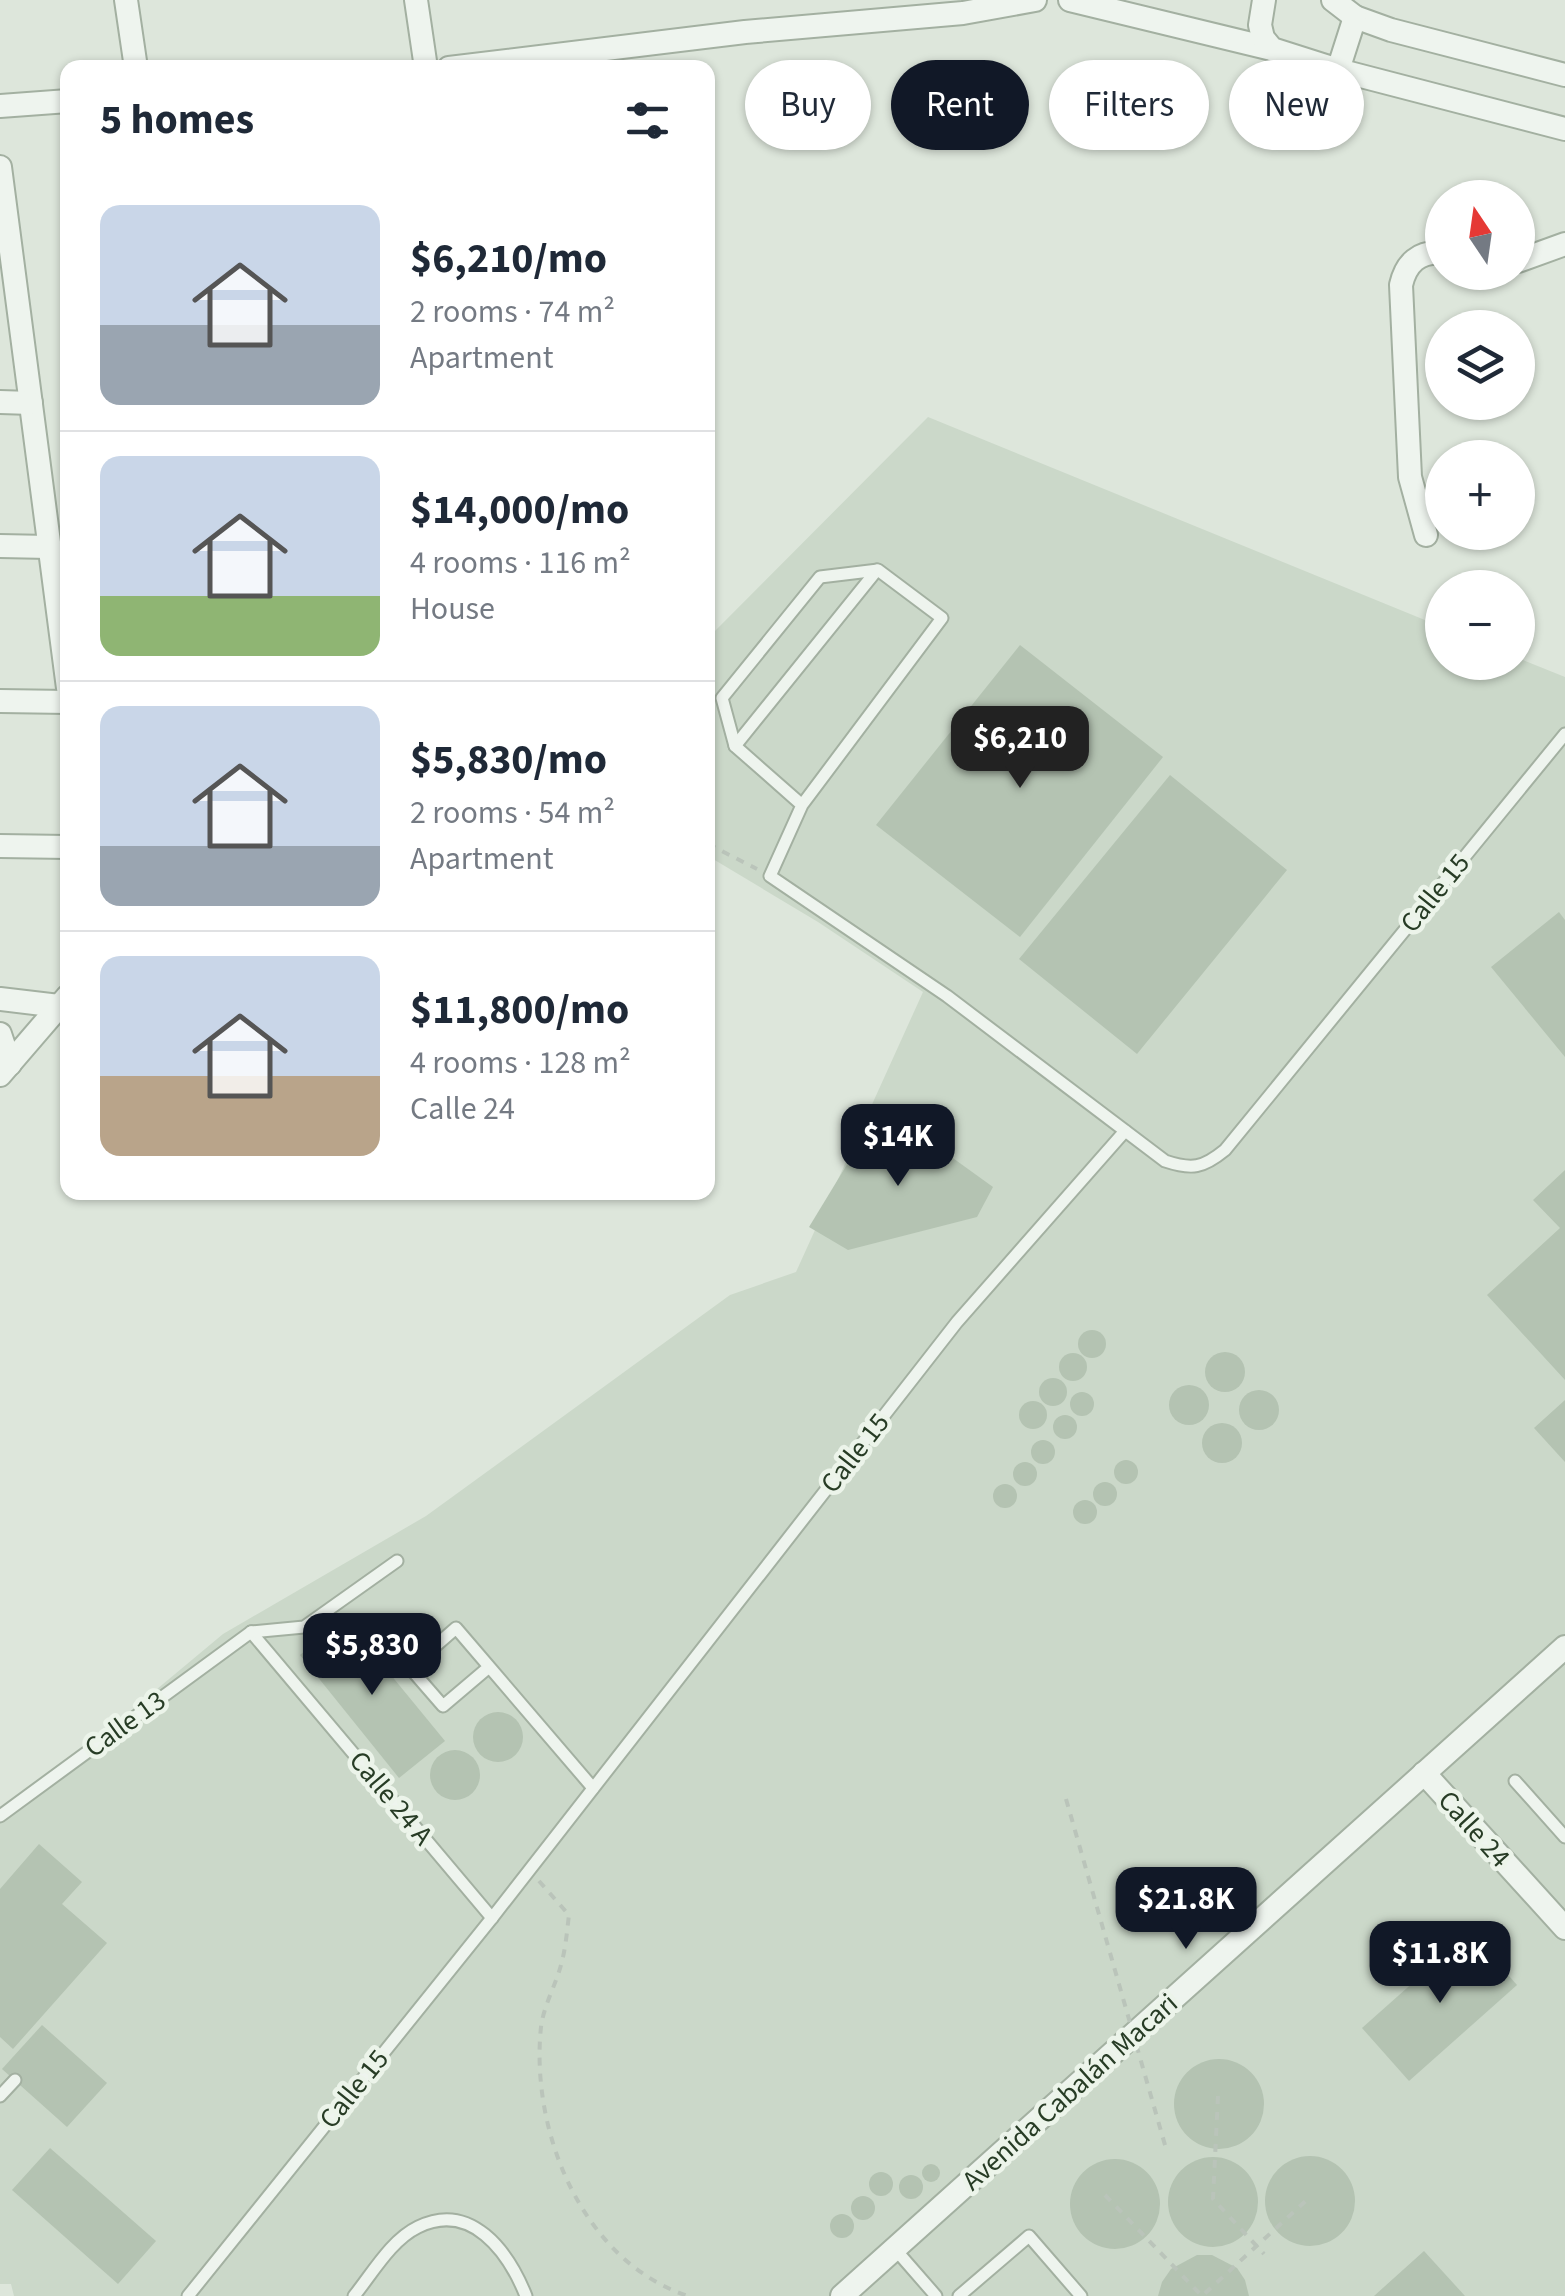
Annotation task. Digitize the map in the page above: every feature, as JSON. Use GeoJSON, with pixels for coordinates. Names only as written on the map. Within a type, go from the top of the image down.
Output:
{"type":"FeatureCollection","features":[{"type":"Feature","properties":{"kind":"street"},"geometry":{"type":"LineString","coordinates":[[126,0],[135,60]]}},
{"type":"Feature","properties":{"kind":"street"},"geometry":{"type":"LineString","coordinates":[[416,0],[425,60]]}},
{"type":"Feature","properties":{"kind":"street"},"geometry":{"type":"LineString","coordinates":[[515,60],[745,32],[962,12],[1034,0]]}},
{"type":"Feature","properties":{"kind":"street"},"geometry":{"type":"LineString","coordinates":[[1070,0],[1307,60]]}},
{"type":"Feature","properties":{"kind":"street"},"geometry":{"type":"LineString","coordinates":[[1264,0],[1262,38],[1272,49]]}},
{"type":"Feature","properties":{"kind":"street"},"geometry":{"type":"LineString","coordinates":[[1333,0],[1354,16],[1391,30],[1565,76]]}},
{"type":"Feature","properties":{"kind":"street"},"geometry":{"type":"LineString","coordinates":[[1341,60],[1354,16]]}},
{"type":"Feature","properties":{"kind":"street"},"geometry":{"type":"LineString","coordinates":[[1364,77],[1565,128]]}},
{"type":"Feature","properties":{"kind":"street"},"geometry":{"type":"LineString","coordinates":[[0,106],[60,102]]}},
{"type":"Feature","properties":{"kind":"street"},"geometry":{"type":"LineString","coordinates":[[0,168],[60,629]]}},
{"type":"Feature","properties":{"kind":"street"},"geometry":{"type":"LineString","coordinates":[[1535,255],[1565,244]]}},
{"type":"Feature","properties":{"kind":"street"},"geometry":{"type":"LineString","coordinates":[[1425,254],[1405,268],[1401,285],[1410,477],[1425,532]]}},
{"type":"Feature","properties":{"kind":"street"},"geometry":{"type":"LineString","coordinates":[[0,402],[30,403]]}},
{"type":"Feature","properties":{"kind":"street"},"geometry":{"type":"LineString","coordinates":[[0,546],[49,547]]}},
{"type":"Feature","properties":{"kind":"street"},"geometry":{"type":"LineString","coordinates":[[0,701],[60,702]]}},
{"type":"Feature","properties":{"kind":"street"},"geometry":{"type":"LineString","coordinates":[[0,846],[60,847]]}},
{"type":"Feature","properties":{"kind":"street"},"geometry":{"type":"LineString","coordinates":[[0,999],[60,1001]]}},
{"type":"Feature","properties":{"kind":"street"},"geometry":{"type":"LineString","coordinates":[[5,1070],[60,1005]]}},
{"type":"Feature","properties":{"kind":"street"},"geometry":{"type":"LineString","coordinates":[[0,1034],[5,1070]]}},
{"type":"Feature","properties":{"kind":"street","name":"Avenida Cabalán Macari"},"geometry":{"type":"LineString","coordinates":[[842,2296],[1565,1647]]}},
{"type":"Feature","properties":{"kind":"street","name":"Calle 24"},"geometry":{"type":"LineString","coordinates":[[1424,1774],[1565,1928]]}},
{"type":"Feature","properties":{"kind":"lane"},"geometry":{"type":"LineString","coordinates":[[735,746],[878,570]]}},
{"type":"Feature","properties":{"kind":"lane"},"geometry":{"type":"LineString","coordinates":[[802,806],[735,746],[722,698],[820,578],[878,570],[942,618],[802,806],[770,876],[948,996],[1125,1130]]}},
{"type":"Feature","properties":{"kind":"lane","name":"Calle 15"},"geometry":{"type":"LineString","coordinates":[[188,2296],[492,1918],[958,1322],[1125,1130],[1165,1162],[1189,1170],[1207,1166],[1225,1150],[1565,734]]}},
{"type":"Feature","properties":{"kind":"lane"},"geometry":{"type":"LineString","coordinates":[[251,1632],[304,1627],[397,1561]]}},
{"type":"Feature","properties":{"kind":"lane"},"geometry":{"type":"LineString","coordinates":[[490,1667],[443,1706],[410,1668],[456,1628],[490,1667],[593,1788]]}},
{"type":"Feature","properties":{"kind":"lane","name":"Calle 13"},"geometry":{"type":"LineString","coordinates":[[0,1816],[251,1632]]}},
{"type":"Feature","properties":{"kind":"lane","name":"Calle 24 A"},"geometry":{"type":"LineString","coordinates":[[251,1632],[492,1918]]}},
{"type":"Feature","properties":{"kind":"lane"},"geometry":{"type":"LineString","coordinates":[[1515,1781],[1565,1837]]}},
{"type":"Feature","properties":{"kind":"lane"},"geometry":{"type":"LineString","coordinates":[[0,2096],[14,2080]]}},
{"type":"Feature","properties":{"kind":"lane"},"geometry":{"type":"LineString","coordinates":[[354,2296],[398,2243],[417,2228],[450,2218],[472,2224],[490,2238],[512,2267],[526,2296]]}},
{"type":"Feature","properties":{"kind":"lane"},"geometry":{"type":"LineString","coordinates":[[959,2296],[1028,2236],[1080,2296]]}},
{"type":"Feature","properties":{"kind":"lane"},"geometry":{"type":"LineString","coordinates":[[895,2249],[936,2296]]}},
{"type":"Feature","properties":{"kind":"path"},"geometry":{"type":"LineString","coordinates":[[715,848],[770,876]]}},
{"type":"Feature","properties":{"kind":"path"},"geometry":{"type":"LineString","coordinates":[[1066,1798],[1167,2152]]}},
{"type":"Feature","properties":{"kind":"path"},"geometry":{"type":"LineString","coordinates":[[529,1870],[568,1915],[563,1959],[541,2023],[540,2072],[550,2138],[568,2186],[610,2246],[668,2289],[688,2296]]}},
{"type":"Feature","properties":{"kind":"path"},"geometry":{"type":"LineString","coordinates":[[1218,2096],[1214,2199],[1264,2254]]}},
{"type":"Feature","properties":{"kind":"path"},"geometry":{"type":"LineString","coordinates":[[1105,2195],[1202,2296],[1310,2197]]}},
{"type":"Feature","properties":{"kind":"shaded area"},"geometry":{"type":"Polygon","coordinates":[[[928,417],[1425,620],[1425,680],[1535,680],[1535,665],[1565,677],[1565,2296],[14,2296],[11,2284],[0,2284],[0,1820],[223,1634],[426,1516],[730,1295],[796,1272],[923,992],[715,860],[715,631],[928,417]]]}},
{"type":"Feature","properties":{"kind":"building"},"geometry":{"type":"Polygon","coordinates":[[[1020,645],[1163,757],[1020,937],[876,825],[1020,645]]]}},
{"type":"Feature","properties":{"kind":"building"},"geometry":{"type":"Polygon","coordinates":[[[1170,775],[1287,870],[1137,1054],[1019,959],[1170,775]]]}},
{"type":"Feature","properties":{"kind":"building"},"geometry":{"type":"Polygon","coordinates":[[[1559,912],[1565,920],[1565,1057],[1491,967],[1559,912]]]}},
{"type":"Feature","properties":{"kind":"building"},"geometry":{"type":"Polygon","coordinates":[[[882,1107],[993,1187],[977,1217],[848,1250],[809,1227],[882,1107]]]}},
{"type":"Feature","properties":{"kind":"building"},"geometry":{"type":"Polygon","coordinates":[[[1565,1170],[1565,1380],[1487,1295],[1560,1228],[1533,1200],[1565,1170]]]}},
{"type":"Feature","properties":{"kind":"building"},"geometry":{"type":"Polygon","coordinates":[[[1092,1330],[1102,1334],[1106,1344],[1102,1354],[1092,1358],[1082,1354],[1078,1344],[1082,1334],[1092,1330]]]}},
{"type":"Feature","properties":{"kind":"building"},"geometry":{"type":"Polygon","coordinates":[[[1225,1352],[1239,1358],[1245,1372],[1239,1386],[1225,1392],[1211,1386],[1205,1372],[1211,1358],[1225,1352]]]}},
{"type":"Feature","properties":{"kind":"building"},"geometry":{"type":"Polygon","coordinates":[[[1073,1353],[1083,1357],[1087,1367],[1083,1377],[1073,1381],[1063,1377],[1059,1367],[1063,1357],[1073,1353]]]}},
{"type":"Feature","properties":{"kind":"building"},"geometry":{"type":"Polygon","coordinates":[[[1053,1378],[1063,1382],[1067,1392],[1063,1402],[1053,1406],[1043,1402],[1039,1392],[1043,1382],[1053,1378]]]}},
{"type":"Feature","properties":{"kind":"building"},"geometry":{"type":"Polygon","coordinates":[[[1189,1385],[1203,1391],[1209,1405],[1203,1419],[1189,1425],[1175,1419],[1169,1405],[1175,1391],[1189,1385]]]}},
{"type":"Feature","properties":{"kind":"building"},"geometry":{"type":"Polygon","coordinates":[[[1259,1390],[1273,1396],[1279,1410],[1273,1424],[1259,1430],[1245,1424],[1239,1410],[1245,1396],[1259,1390]]]}},
{"type":"Feature","properties":{"kind":"building"},"geometry":{"type":"Polygon","coordinates":[[[1082,1392],[1094,1404],[1082,1416],[1070,1404],[1082,1392]]]}},
{"type":"Feature","properties":{"kind":"building"},"geometry":{"type":"Polygon","coordinates":[[[1565,1400],[1565,1462],[1534,1428],[1565,1400]]]}},
{"type":"Feature","properties":{"kind":"building"},"geometry":{"type":"Polygon","coordinates":[[[1033,1401],[1043,1405],[1047,1415],[1043,1425],[1033,1429],[1023,1425],[1019,1415],[1023,1405],[1033,1401]]]}},
{"type":"Feature","properties":{"kind":"building"},"geometry":{"type":"Polygon","coordinates":[[[1065,1415],[1077,1427],[1065,1439],[1053,1427],[1065,1415]]]}},
{"type":"Feature","properties":{"kind":"building"},"geometry":{"type":"Polygon","coordinates":[[[1222,1423],[1236,1429],[1242,1443],[1236,1457],[1222,1463],[1208,1457],[1202,1443],[1208,1429],[1222,1423]]]}},
{"type":"Feature","properties":{"kind":"building"},"geometry":{"type":"Polygon","coordinates":[[[1043,1440],[1055,1452],[1043,1464],[1031,1452],[1043,1440]]]}},
{"type":"Feature","properties":{"kind":"building"},"geometry":{"type":"Polygon","coordinates":[[[1126,1460],[1138,1472],[1126,1484],[1114,1472],[1126,1460]]]}},
{"type":"Feature","properties":{"kind":"building"},"geometry":{"type":"Polygon","coordinates":[[[1025,1462],[1037,1474],[1025,1486],[1013,1474],[1025,1462]]]}},
{"type":"Feature","properties":{"kind":"building"},"geometry":{"type":"Polygon","coordinates":[[[1105,1482],[1117,1494],[1105,1506],[1093,1494],[1105,1482]]]}},
{"type":"Feature","properties":{"kind":"building"},"geometry":{"type":"Polygon","coordinates":[[[1005,1484],[1017,1496],[1005,1508],[993,1496],[1005,1484]]]}},
{"type":"Feature","properties":{"kind":"building"},"geometry":{"type":"Polygon","coordinates":[[[1085,1500],[1097,1512],[1085,1524],[1073,1512],[1085,1500]]]}},
{"type":"Feature","properties":{"kind":"building"},"geometry":{"type":"Polygon","coordinates":[[[345,1619],[445,1741],[399,1778],[300,1655],[345,1619]]]}},
{"type":"Feature","properties":{"kind":"building"},"geometry":{"type":"Polygon","coordinates":[[[498,1712],[516,1719],[523,1737],[516,1755],[498,1762],[480,1755],[473,1737],[480,1719],[498,1712]]]}},
{"type":"Feature","properties":{"kind":"building"},"geometry":{"type":"Polygon","coordinates":[[[455,1750],[473,1757],[480,1775],[473,1793],[455,1800],[437,1793],[430,1775],[437,1757],[455,1750]]]}},
{"type":"Feature","properties":{"kind":"building"},"geometry":{"type":"Polygon","coordinates":[[[39,1844],[82,1882],[62,1904],[107,1943],[13,2049],[0,2037],[0,1889],[39,1844]]]}},
{"type":"Feature","properties":{"kind":"building"},"geometry":{"type":"Polygon","coordinates":[[[1470,1932],[1517,1985],[1409,2081],[1362,2028],[1470,1932]]]}},
{"type":"Feature","properties":{"kind":"building"},"geometry":{"type":"Polygon","coordinates":[[[42,2025],[107,2083],[67,2127],[2,2069],[42,2025]]]}},
{"type":"Feature","properties":{"kind":"building"},"geometry":{"type":"Polygon","coordinates":[[[1219,2059],[1236,2062],[1251,2072],[1261,2087],[1261,2121],[1251,2136],[1236,2146],[1219,2149],[1202,2146],[1187,2136],[1177,2121],[1174,2104],[1177,2087],[1187,2072],[1202,2062],[1219,2059]]]}},
{"type":"Feature","properties":{"kind":"building"},"geometry":{"type":"Polygon","coordinates":[[[50,2148],[156,2241],[118,2284],[12,2190],[50,2148]]]}},
{"type":"Feature","properties":{"kind":"building"},"geometry":{"type":"Polygon","coordinates":[[[1310,2156],[1327,2159],[1342,2169],[1352,2184],[1352,2218],[1342,2233],[1327,2243],[1310,2246],[1293,2243],[1278,2233],[1268,2218],[1265,2201],[1268,2184],[1278,2169],[1293,2159],[1310,2156]]]}},
{"type":"Feature","properties":{"kind":"building"},"geometry":{"type":"Polygon","coordinates":[[[1213,2157],[1230,2160],[1245,2170],[1255,2185],[1255,2219],[1245,2234],[1230,2244],[1213,2247],[1196,2244],[1181,2234],[1171,2219],[1168,2202],[1171,2185],[1181,2170],[1196,2160],[1213,2157]]]}},
{"type":"Feature","properties":{"kind":"building"},"geometry":{"type":"Polygon","coordinates":[[[1115,2159],[1132,2162],[1147,2172],[1157,2187],[1157,2221],[1147,2236],[1132,2246],[1115,2249],[1098,2246],[1083,2236],[1073,2221],[1070,2204],[1073,2187],[1083,2172],[1098,2162],[1115,2159]]]}},
{"type":"Feature","properties":{"kind":"building"},"geometry":{"type":"Polygon","coordinates":[[[931,2164],[940,2173],[931,2182],[922,2173],[931,2164]]]}},
{"type":"Feature","properties":{"kind":"building"},"geometry":{"type":"Polygon","coordinates":[[[881,2172],[893,2184],[881,2196],[869,2184],[881,2172]]]}},
{"type":"Feature","properties":{"kind":"building"},"geometry":{"type":"Polygon","coordinates":[[[911,2175],[923,2187],[911,2199],[899,2187],[911,2175]]]}},
{"type":"Feature","properties":{"kind":"building"},"geometry":{"type":"Polygon","coordinates":[[[863,2196],[875,2208],[863,2220],[851,2208],[863,2196]]]}},
{"type":"Feature","properties":{"kind":"building"},"geometry":{"type":"Polygon","coordinates":[[[842,2214],[854,2226],[842,2238],[830,2226],[842,2214]]]}},
{"type":"Feature","properties":{"kind":"building"},"geometry":{"type":"Polygon","coordinates":[[[1424,2251],[1465,2296],[1374,2296],[1424,2251]]]}},
{"type":"Feature","properties":{"kind":"building"},"geometry":{"type":"Polygon","coordinates":[[[1197,2255],[1212,2255],[1237,2268],[1249,2296],[1158,2296],[1171,2269],[1197,2255]]]}}]}
